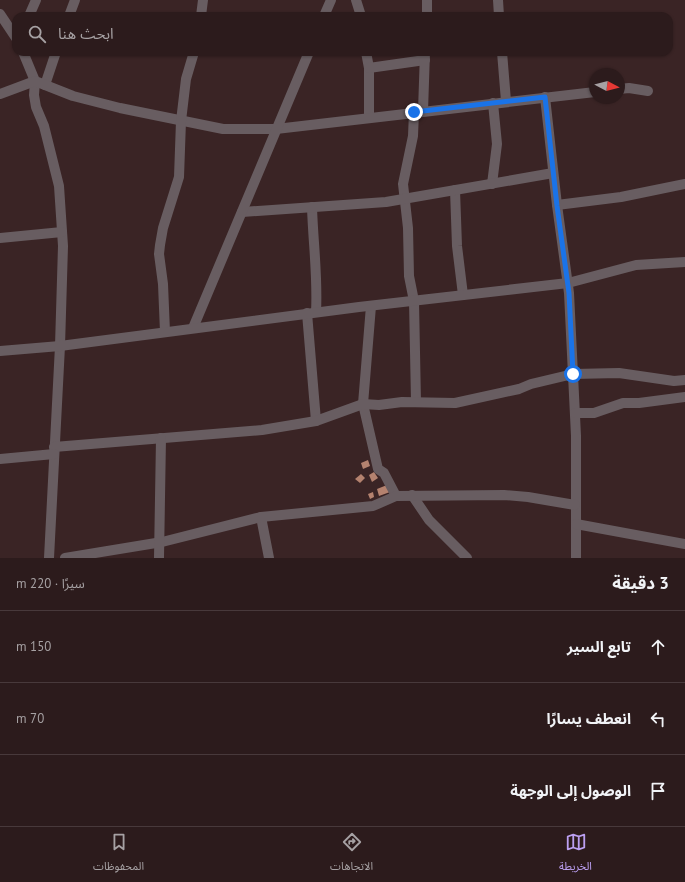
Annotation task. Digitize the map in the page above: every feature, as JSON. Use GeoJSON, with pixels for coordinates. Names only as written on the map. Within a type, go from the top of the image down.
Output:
{"type":"FeatureCollection","features":[{"type":"Feature","properties":{"kind":"street"},"geometry":{"type":"LineString","coordinates":[[31,12],[36,0]]}},
{"type":"Feature","properties":{"kind":"street"},"geometry":{"type":"LineString","coordinates":[[70,12],[75,0]]}},
{"type":"Feature","properties":{"kind":"street"},"geometry":{"type":"LineString","coordinates":[[202,12],[203,0]]}},
{"type":"Feature","properties":{"kind":"street"},"geometry":{"type":"LineString","coordinates":[[326,12],[331,0]]}},
{"type":"Feature","properties":{"kind":"street"},"geometry":{"type":"LineString","coordinates":[[356,0],[360,12]]}},
{"type":"Feature","properties":{"kind":"street"},"geometry":{"type":"LineString","coordinates":[[427,0],[427,12]]}},
{"type":"Feature","properties":{"kind":"street"},"geometry":{"type":"LineString","coordinates":[[498,0],[499,12]]}},
{"type":"Feature","properties":{"kind":"street"},"geometry":{"type":"LineString","coordinates":[[0,14],[12,32]]}},
{"type":"Feature","properties":{"kind":"street"},"geometry":{"type":"LineString","coordinates":[[25,56],[40,83]]}},
{"type":"Feature","properties":{"kind":"street"},"geometry":{"type":"LineString","coordinates":[[49,558],[60,346],[62,232],[59,186],[44,126],[36,107],[34,95],[54,56]]}},
{"type":"Feature","properties":{"kind":"street"},"geometry":{"type":"LineString","coordinates":[[165,332],[163,284],[159,254],[162,228],[179,177],[181,121],[186,79],[193,56]]}},
{"type":"Feature","properties":{"kind":"street"},"geometry":{"type":"LineString","coordinates":[[193,328],[307,56]]}},
{"type":"Feature","properties":{"kind":"street"},"geometry":{"type":"LineString","coordinates":[[367,56],[369,68],[369,118]]}},
{"type":"Feature","properties":{"kind":"street"},"geometry":{"type":"LineString","coordinates":[[369,68],[425,56],[418,112],[403,179],[409,242],[409,276],[414,301],[416,402]]}},
{"type":"Feature","properties":{"kind":"street"},"geometry":{"type":"LineString","coordinates":[[502,56],[506,101]]}},
{"type":"Feature","properties":{"kind":"street"},"geometry":{"type":"LineString","coordinates":[[0,94],[40,83],[73,96],[181,121],[223,129],[276,129],[506,101],[589,93]]}},
{"type":"Feature","properties":{"kind":"street"},"geometry":{"type":"LineString","coordinates":[[625,88],[648,91]]}},
{"type":"Feature","properties":{"kind":"street"},"geometry":{"type":"LineString","coordinates":[[545,97],[557,206],[568,283],[573,374],[576,558]]}},
{"type":"Feature","properties":{"kind":"street"},"geometry":{"type":"LineString","coordinates":[[492,184],[497,144],[493,103]]}},
{"type":"Feature","properties":{"kind":"street"},"geometry":{"type":"LineString","coordinates":[[242,212],[404,199],[553,173]]}},
{"type":"Feature","properties":{"kind":"street"},"geometry":{"type":"LineString","coordinates":[[557,206],[621,197],[685,184]]}},
{"type":"Feature","properties":{"kind":"street"},"geometry":{"type":"LineString","coordinates":[[455,190],[457,246],[463,295]]}},
{"type":"Feature","properties":{"kind":"street"},"geometry":{"type":"LineString","coordinates":[[312,207],[314,252],[318,279],[312,313],[316,420]]}},
{"type":"Feature","properties":{"kind":"street"},"geometry":{"type":"LineString","coordinates":[[0,238],[62,232]]}},
{"type":"Feature","properties":{"kind":"street"},"geometry":{"type":"LineString","coordinates":[[0,351],[60,346],[312,313],[568,283],[636,265],[685,262]]}},
{"type":"Feature","properties":{"kind":"street"},"geometry":{"type":"LineString","coordinates":[[371,306],[363,404],[378,469],[384,473],[396,496]]}},
{"type":"Feature","properties":{"kind":"street"},"geometry":{"type":"LineString","coordinates":[[0,459],[54,450],[161,438],[262,430],[316,420],[363,404],[416,402],[455,403],[520,389],[531,384],[573,374],[619,373],[674,381],[685,380]]}},
{"type":"Feature","properties":{"kind":"street"},"geometry":{"type":"LineString","coordinates":[[574,413],[594,413],[623,403],[639,404],[685,397]]}},
{"type":"Feature","properties":{"kind":"street"},"geometry":{"type":"LineString","coordinates":[[159,558],[161,438]]}},
{"type":"Feature","properties":{"kind":"street"},"geometry":{"type":"LineString","coordinates":[[65,558],[159,542],[261,517],[373,506],[396,496],[504,495],[528,497],[575,505]]}},
{"type":"Feature","properties":{"kind":"street"},"geometry":{"type":"LineString","coordinates":[[412,496],[429,520],[467,558]]}},
{"type":"Feature","properties":{"kind":"street"},"geometry":{"type":"LineString","coordinates":[[261,517],[269,558]]}},
{"type":"Feature","properties":{"kind":"street"},"geometry":{"type":"LineString","coordinates":[[576,524],[685,544]]}},
{"type":"Feature","properties":{"kind":"building"},"geometry":{"type":"Polygon","coordinates":[[[368,460],[370,466],[363,469],[361,463],[368,460]]]}},
{"type":"Feature","properties":{"kind":"building"},"geometry":{"type":"Polygon","coordinates":[[[374,472],[378,478],[372,482],[369,475],[374,472]]]}},
{"type":"Feature","properties":{"kind":"building"},"geometry":{"type":"Polygon","coordinates":[[[361,474],[365,478],[360,483],[355,479],[361,474]]]}},
{"type":"Feature","properties":{"kind":"building"},"geometry":{"type":"Polygon","coordinates":[[[387,485],[390,492],[379,496],[377,489],[387,485]]]}},
{"type":"Feature","properties":{"kind":"building"},"geometry":{"type":"Polygon","coordinates":[[[373,492],[374,497],[370,499],[368,494],[373,492]]]}},
{"type":"Feature","properties":{"kind":"route"},"geometry":{"type":"LineString","coordinates":[[414,112],[545,97],[557,206],[569,293],[573,374]]}}]}
